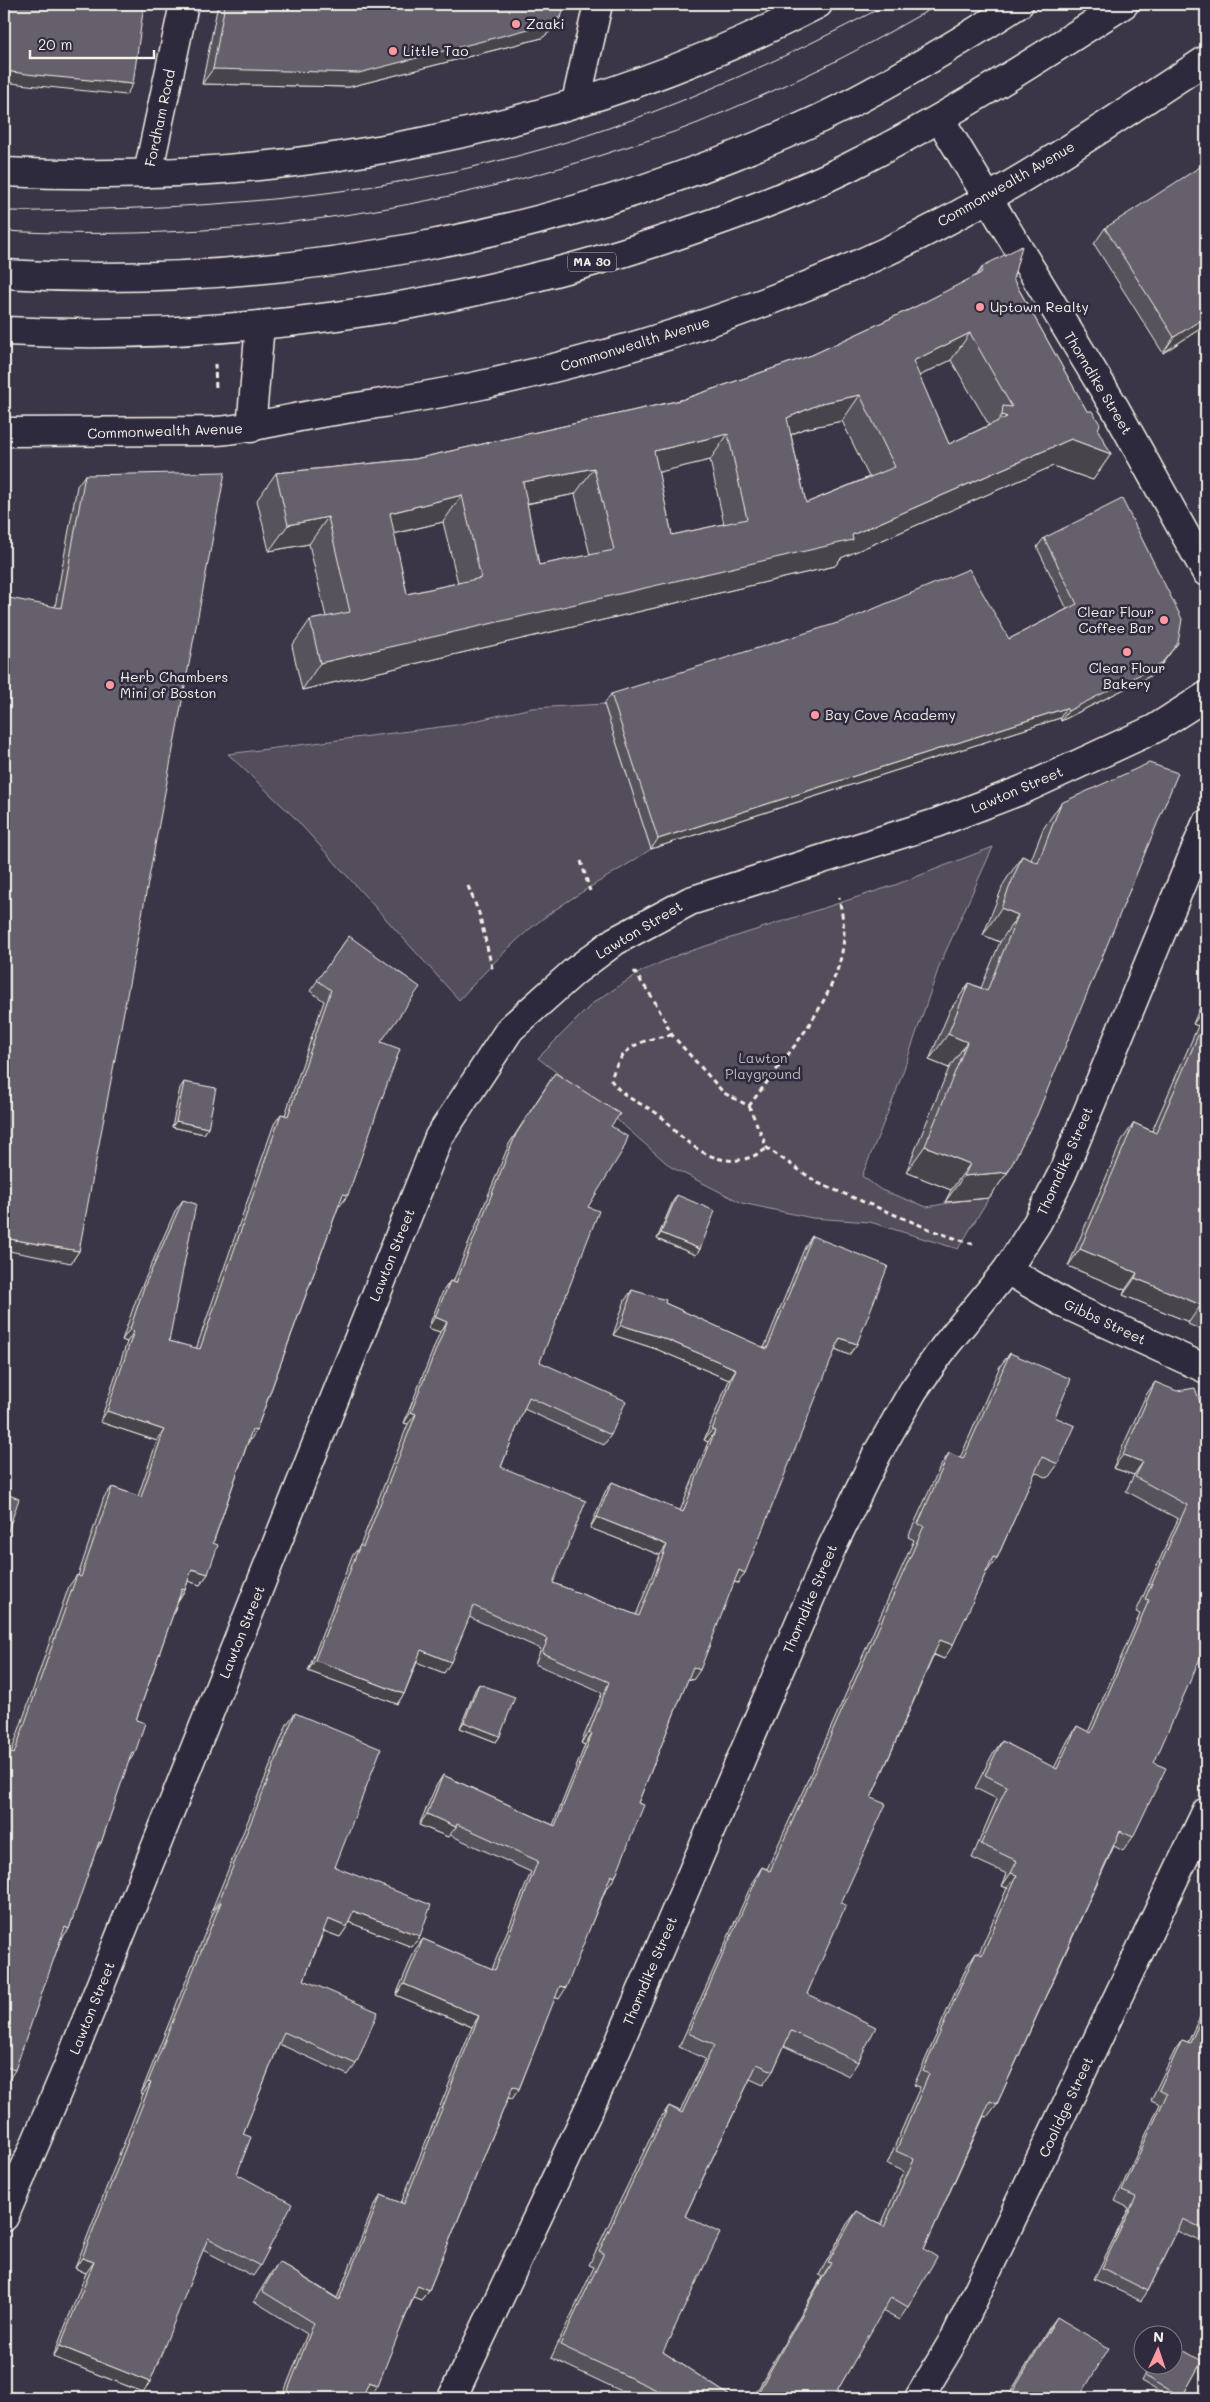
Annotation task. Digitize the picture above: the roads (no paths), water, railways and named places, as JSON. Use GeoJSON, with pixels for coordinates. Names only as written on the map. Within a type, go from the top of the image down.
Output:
{"type":"FeatureCollection","features":[{"type":"Feature","properties":{"kind":"street","name":"Fordham Road"},"geometry":{"type":"LineString","coordinates":[[148,173],[184,4]]}},
{"type":"Feature","properties":{"kind":"street"},"geometry":{"type":"LineString","coordinates":[[576,102],[598,4]]}},
{"type":"Feature","properties":{"kind":"street"},"geometry":{"type":"LineString","coordinates":[[4,172],[50,174],[148,173],[296,163],[363,153],[450,135],[576,102],[709,55],[776,26],[818,4]]}},
{"type":"Feature","properties":{"kind":"street"},"geometry":{"type":"LineString","coordinates":[[4,274],[47,276],[159,275],[308,264],[454,239],[530,221],[676,176],[820,118],[950,47],[1019,4]]}},
{"type":"Feature","properties":{"kind":"street","name":"MA 30"},"geometry":{"type":"LineString","coordinates":[[4,331],[112,334],[260,325],[390,310],[510,284],[619,255],[769,202],[845,169],[940,119],[1048,54],[1124,4]]}},
{"type":"Feature","properties":{"kind":"street","name":"Commonwealth Avenue"},"geometry":{"type":"LineString","coordinates":[[4,432],[197,431],[250,428],[325,412],[405,400],[486,384],[646,342],[803,287],[885,252],[987,198],[1097,131],[1206,60]]}},
{"type":"Feature","properties":{"kind":"street","name":"Thorndike Street"},"geometry":{"type":"LineString","coordinates":[[940,119],[1115,408],[1206,572]]}},
{"type":"Feature","properties":{"kind":"street"},"geometry":{"type":"LineString","coordinates":[[250,428],[260,325]]}},
{"type":"Feature","properties":{"kind":"street","name":"Lawton Street"},"geometry":{"type":"LineString","coordinates":[[4,2217],[70,2064],[439,1137],[510,1030],[575,971],[615,941],[690,901],[936,823],[1022,790],[1154,729],[1206,696]]}},
{"type":"Feature","properties":{"kind":"street","name":"Thorndike Street"},"geometry":{"type":"LineString","coordinates":[[456,2397],[611,2062],[832,1547],[877,1454],[913,1390],[945,1346],[1007,1270],[1037,1223],[1062,1174],[1206,824]]}},
{"type":"Feature","properties":{"kind":"street","name":"Gibbs Street"},"geometry":{"type":"LineString","coordinates":[[1007,1270],[1067,1305],[1206,1369]]}},
{"type":"Feature","properties":{"kind":"street","name":"Coolidge Street"},"geometry":{"type":"LineString","coordinates":[[918,2398],[956,2336],[1206,1812]]}},
{"type":"Feature","properties":{"kind":"tram line"},"geometry":{"type":"LineString","coordinates":[[4,211],[157,207],[268,200],[379,185],[489,163],[588,135],[676,103],[805,46],[888,4]]}},
{"type":"Feature","properties":{"kind":"tram line"},"geometry":{"type":"LineString","coordinates":[[4,231],[158,232],[236,228],[313,220],[389,208],[540,174],[698,123],[828,65],[940,4]]}},
{"type":"Feature","properties":{"kind":"place","name":"Zaaki"},"geometry":{"type":"Point","coordinates":[516,24]}},
{"type":"Feature","properties":{"kind":"place","name":"Little Tao"},"geometry":{"type":"Point","coordinates":[393,51]}},
{"type":"Feature","properties":{"kind":"place","name":"Uptown Realty"},"geometry":{"type":"Point","coordinates":[980,307]}},
{"type":"Feature","properties":{"kind":"place","name":"Clear Flour Coffee Bar"},"geometry":{"type":"Point","coordinates":[1164,620]}},
{"type":"Feature","properties":{"kind":"place","name":"Clear Flour Bakery"},"geometry":{"type":"Point","coordinates":[1127,652]}},
{"type":"Feature","properties":{"kind":"place","name":"Herb Chambers Mini of Boston"},"geometry":{"type":"Point","coordinates":[110,685]}},
{"type":"Feature","properties":{"kind":"place","name":"Bay Cove Academy"},"geometry":{"type":"Point","coordinates":[815,715]}},
{"type":"Feature","properties":{"kind":"park label","name":"Lawton Playground"},"geometry":{"type":"Point","coordinates":[763,1066]}}]}
